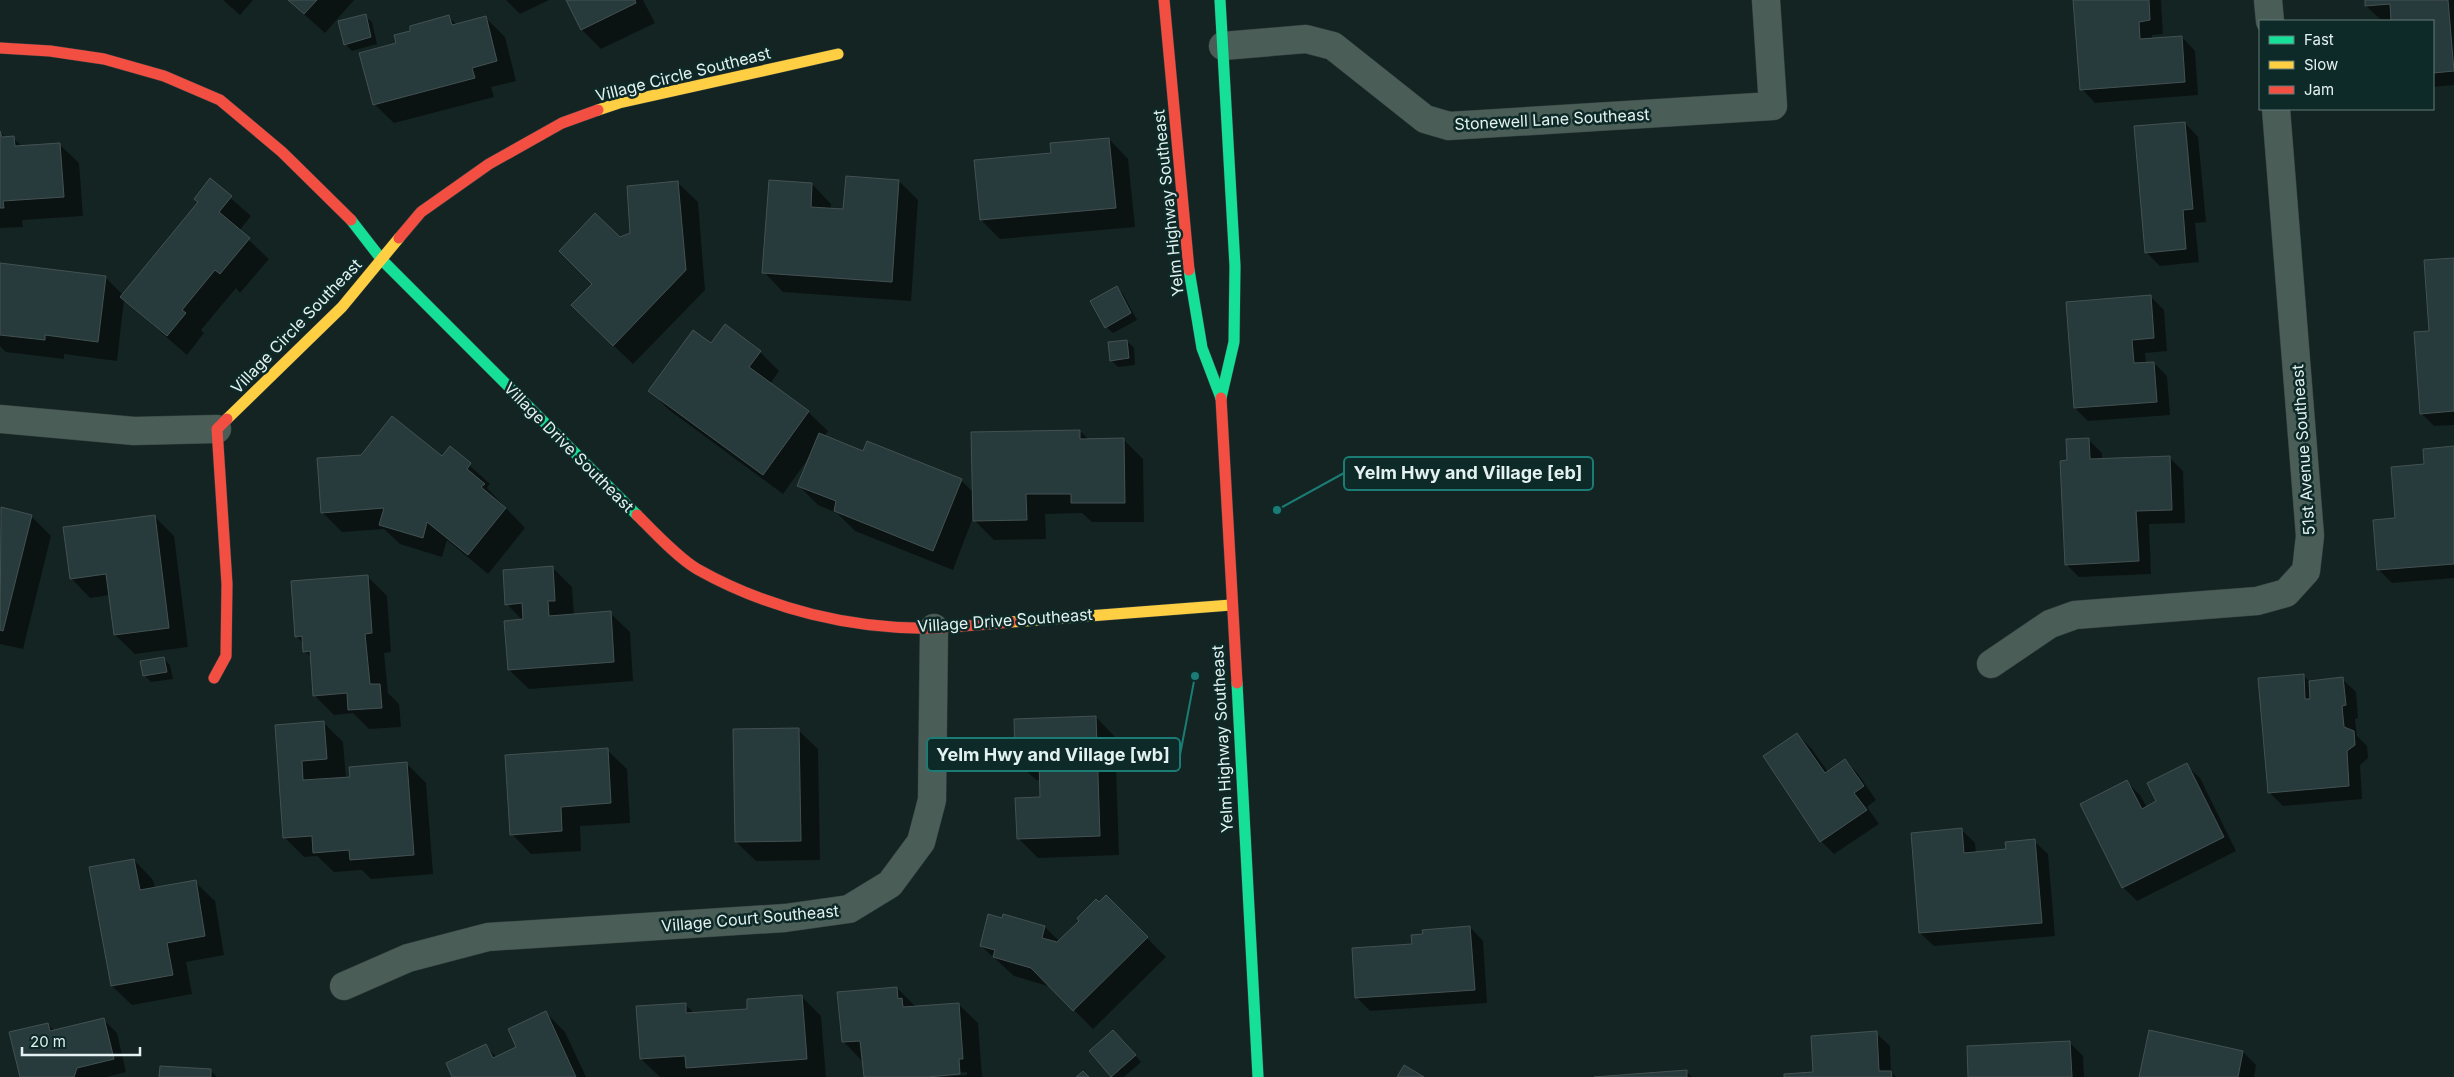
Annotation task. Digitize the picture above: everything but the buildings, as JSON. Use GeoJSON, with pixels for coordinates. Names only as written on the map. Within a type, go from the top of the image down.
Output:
{"type":"FeatureCollection","features":[{"type":"Feature","properties":{"kind":"street","name":"Yelm Highway Southeast"},"geometry":{"type":"LineString","coordinates":[[1164,0],[1189,273],[1202,348],[1221,398]]}},
{"type":"Feature","properties":{"kind":"street","name":"Yelm Highway Southeast"},"geometry":{"type":"LineString","coordinates":[[1220,0],[1235,266],[1234,342],[1221,398],[1258,1077]]}},
{"type":"Feature","properties":{"kind":"street","name":"Stonewell Lane Southeast"},"geometry":{"type":"LineString","coordinates":[[1223,46],[1306,39],[1333,46],[1425,119],[1449,126],[1773,106],[1766,0]]}},
{"type":"Feature","properties":{"kind":"street"},"geometry":{"type":"LineString","coordinates":[[2268,0],[2270,20]]}},
{"type":"Feature","properties":{"kind":"street","name":"Village Drive Southeast"},"geometry":{"type":"LineString","coordinates":[[0,48],[50,51],[104,59],[164,76],[220,100],[282,152],[348,217],[382,260],[651,529],[695,568],[744,591],[812,616],[873,625],[934,628],[1231,605]]}},
{"type":"Feature","properties":{"kind":"street","name":"Village Circle Southeast"},"geometry":{"type":"LineString","coordinates":[[218,429],[342,307],[421,212],[489,164],[562,123],[619,103],[838,54]]}},
{"type":"Feature","properties":{"kind":"street","name":"51st Avenue Southeast"},"geometry":{"type":"LineString","coordinates":[[1991,664],[2050,624],[2075,615],[2257,601],[2286,593],[2306,571],[2310,536],[2276,110]]}},
{"type":"Feature","properties":{"kind":"street"},"geometry":{"type":"LineString","coordinates":[[0,419],[134,431],[218,429],[227,584],[226,656],[214,678]]}},
{"type":"Feature","properties":{"kind":"street","name":"Village Court Southeast"},"geometry":{"type":"LineString","coordinates":[[344,986],[408,958],[488,937],[785,918],[849,909],[890,884],[921,842],[932,800],[934,628]]}},
{"type":"Feature","properties":{"kind":"traffic: fast"},"geometry":{"type":"LineString","coordinates":[[1220,0],[1235,266],[1234,342],[1221,398]]}},
{"type":"Feature","properties":{"kind":"traffic: fast"},"geometry":{"type":"LineString","coordinates":[[351,220],[382,260],[637,515]]}},
{"type":"Feature","properties":{"kind":"traffic: fast"},"geometry":{"type":"LineString","coordinates":[[1189,270],[1202,348],[1221,398]]}},
{"type":"Feature","properties":{"kind":"traffic: fast"},"geometry":{"type":"LineString","coordinates":[[1237,683],[1258,1077]]}},
{"type":"Feature","properties":{"kind":"traffic: slow"},"geometry":{"type":"LineString","coordinates":[[598,110],[619,103],[838,54]]}},
{"type":"Feature","properties":{"kind":"traffic: slow"},"geometry":{"type":"LineString","coordinates":[[227,419],[342,307],[399,238]]}},
{"type":"Feature","properties":{"kind":"traffic: slow"},"geometry":{"type":"LineString","coordinates":[[1011,622],[1231,605]]}},
{"type":"Feature","properties":{"kind":"traffic: jam"},"geometry":{"type":"LineString","coordinates":[[1164,0],[1189,270]]}},
{"type":"Feature","properties":{"kind":"traffic: jam"},"geometry":{"type":"LineString","coordinates":[[0,48],[50,51],[104,59],[164,76],[220,100],[282,152],[351,220]]}},
{"type":"Feature","properties":{"kind":"traffic: jam"},"geometry":{"type":"LineString","coordinates":[[399,238],[421,212],[489,164],[562,123],[598,110]]}},
{"type":"Feature","properties":{"kind":"traffic: jam"},"geometry":{"type":"LineString","coordinates":[[1221,398],[1237,683]]}},
{"type":"Feature","properties":{"kind":"traffic: jam"},"geometry":{"type":"LineString","coordinates":[[214,678],[226,656],[227,584],[217,429],[227,419]]}},
{"type":"Feature","properties":{"kind":"traffic: jam"},"geometry":{"type":"LineString","coordinates":[[637,515],[674,551],[697,569],[724,583],[782,606],[842,621],[904,628],[944,628],[1011,622]]}},
{"type":"Feature","properties":{"kind":"place","name":"Yelm Hwy and Village [eb]"},"geometry":{"type":"Point","coordinates":[1277,510]}},
{"type":"Feature","properties":{"kind":"place","name":"Yelm Hwy and Village [wb]"},"geometry":{"type":"Point","coordinates":[1195,676]}}]}
